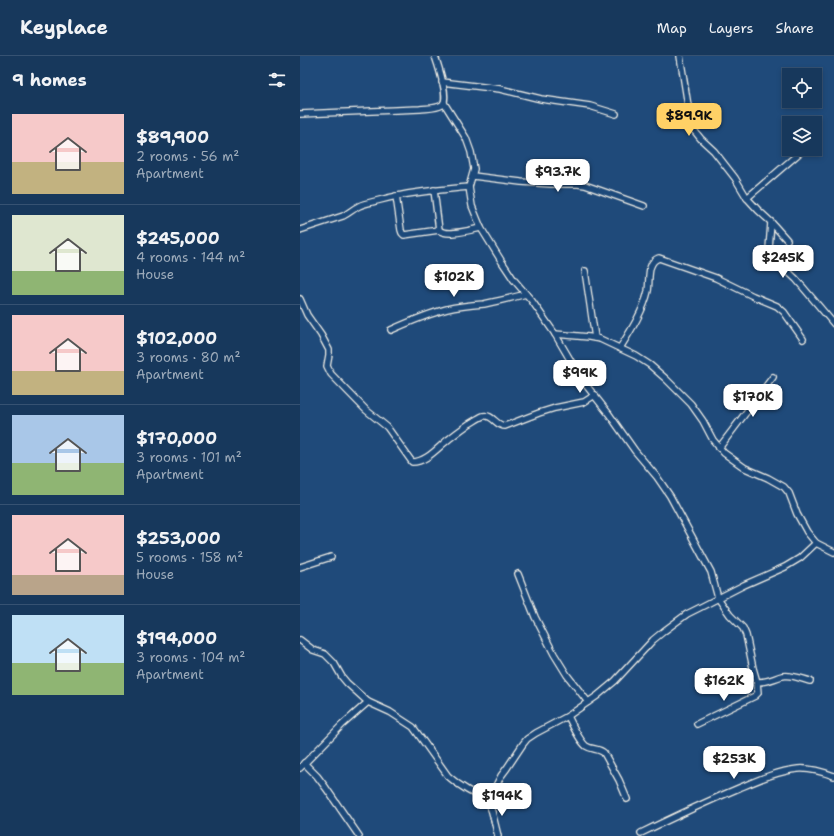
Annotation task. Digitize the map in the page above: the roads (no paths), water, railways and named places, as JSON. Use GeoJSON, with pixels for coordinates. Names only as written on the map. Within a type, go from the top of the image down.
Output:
{"type":"FeatureCollection","features":[{"type":"Feature","properties":{"kind":"street"},"geometry":{"type":"LineString","coordinates":[[435,56],[442,82],[445,98],[444,103],[466,138],[473,161],[473,176],[469,187],[472,206],[481,228],[514,280],[555,334],[582,380],[595,395],[635,451],[657,477],[670,496],[711,572],[718,598],[724,608],[743,628],[746,635],[751,662],[757,682],[758,693],[755,696],[696,724]]}},
{"type":"Feature","properties":{"kind":"street"},"geometry":{"type":"LineString","coordinates":[[680,56],[690,118],[694,129],[701,139],[714,151],[735,178],[747,198],[787,240]]}},
{"type":"Feature","properties":{"kind":"street"},"geometry":{"type":"LineString","coordinates":[[442,82],[500,89],[541,99],[590,106],[616,114]]}},
{"type":"Feature","properties":{"kind":"street"},"geometry":{"type":"LineString","coordinates":[[300,114],[420,109],[443,105],[444,103]]}},
{"type":"Feature","properties":{"kind":"street"},"geometry":{"type":"LineString","coordinates":[[747,198],[796,156]]}},
{"type":"Feature","properties":{"kind":"street"},"geometry":{"type":"LineString","coordinates":[[473,176],[543,184],[585,185],[644,206]]}},
{"type":"Feature","properties":{"kind":"street"},"geometry":{"type":"LineString","coordinates":[[300,230],[343,216],[357,207],[396,196],[434,190],[469,187]]}},
{"type":"Feature","properties":{"kind":"street"},"geometry":{"type":"LineString","coordinates":[[434,190],[439,230]]}},
{"type":"Feature","properties":{"kind":"street"},"geometry":{"type":"LineString","coordinates":[[396,196],[402,233],[404,235],[439,230],[442,233],[451,233],[481,228]]}},
{"type":"Feature","properties":{"kind":"street"},"geometry":{"type":"LineString","coordinates":[[771,222],[769,248],[770,255],[796,279],[834,324]]}},
{"type":"Feature","properties":{"kind":"street"},"geometry":{"type":"LineString","coordinates":[[620,348],[645,302],[652,262],[659,258],[716,278],[777,306],[784,312],[803,340]]}},
{"type":"Feature","properties":{"kind":"street"},"geometry":{"type":"LineString","coordinates":[[585,271],[595,338]]}},
{"type":"Feature","properties":{"kind":"street"},"geometry":{"type":"LineString","coordinates":[[391,330],[436,312],[464,305],[483,304],[506,300],[526,294]]}},
{"type":"Feature","properties":{"kind":"street"},"geometry":{"type":"LineString","coordinates":[[300,299],[307,315],[321,335],[329,350],[327,366],[331,374],[366,410],[387,427],[412,462],[426,458],[447,440],[480,417],[490,417],[500,425],[505,426],[555,408],[584,402],[595,395]]}},
{"type":"Feature","properties":{"kind":"street"},"geometry":{"type":"LineString","coordinates":[[555,334],[595,338],[642,359],[666,378],[691,404],[703,421],[713,440],[730,458],[745,468],[784,487],[792,498],[807,532],[816,543],[834,552]]}},
{"type":"Feature","properties":{"kind":"street"},"geometry":{"type":"LineString","coordinates":[[719,448],[773,377]]}},
{"type":"Feature","properties":{"kind":"street"},"geometry":{"type":"LineString","coordinates":[[488,801],[499,780],[523,744],[536,733],[568,716],[615,681],[653,640],[664,631],[687,614],[744,585],[785,567],[800,558],[816,543]]}},
{"type":"Feature","properties":{"kind":"street"},"geometry":{"type":"LineString","coordinates":[[300,567],[331,557]]}},
{"type":"Feature","properties":{"kind":"street"},"geometry":{"type":"LineString","coordinates":[[518,574],[535,617],[554,654],[567,675],[588,702]]}},
{"type":"Feature","properties":{"kind":"street"},"geometry":{"type":"LineString","coordinates":[[300,640],[313,650],[325,654],[334,663],[347,683],[368,702],[390,712],[413,727],[448,776],[454,782],[488,801],[498,836]]}},
{"type":"Feature","properties":{"kind":"street"},"geometry":{"type":"LineString","coordinates":[[757,682],[768,682],[786,676],[810,681]]}},
{"type":"Feature","properties":{"kind":"street"},"geometry":{"type":"LineString","coordinates":[[359,836],[317,776],[301,766],[342,725],[368,702]]}},
{"type":"Feature","properties":{"kind":"street"},"geometry":{"type":"LineString","coordinates":[[568,716],[578,735],[586,746],[604,753],[619,780],[627,799]]}},
{"type":"Feature","properties":{"kind":"street"},"geometry":{"type":"LineString","coordinates":[[641,832],[754,781],[773,775],[798,769],[823,772],[834,776]]}}]}
